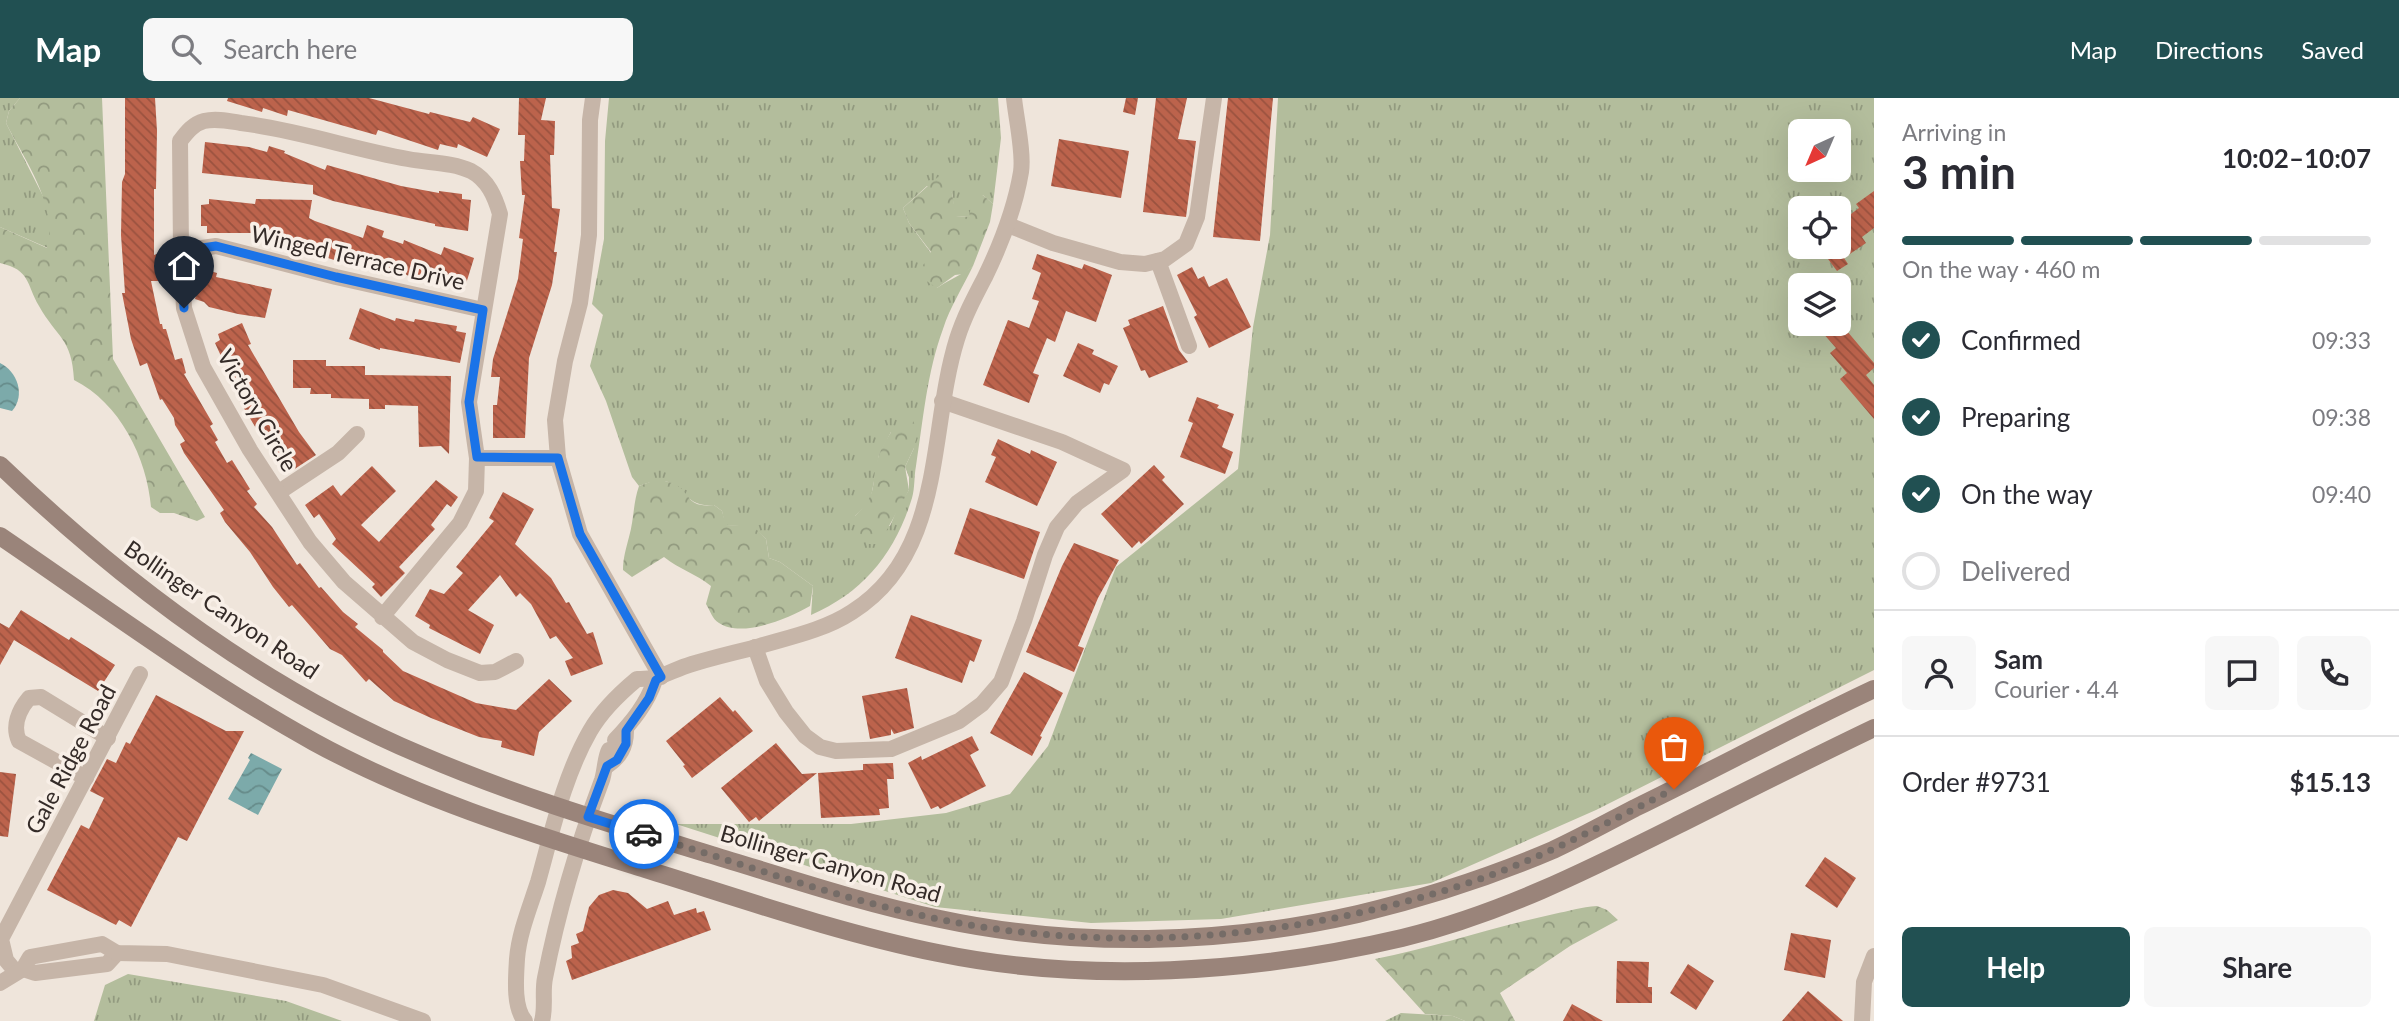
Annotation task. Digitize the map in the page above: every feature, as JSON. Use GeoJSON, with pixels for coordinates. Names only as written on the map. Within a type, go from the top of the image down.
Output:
{"type":"FeatureCollection","features":[{"type":"Feature","properties":{"kind":"main road","name":"Bollinger Canyon Road"},"geometry":{"type":"LineString","coordinates":[[0,466],[58,521],[184,618],[266,674],[415,753],[560,808],[863,902],[946,920],[1080,937],[1125,939],[1220,935],[1308,924],[1352,915],[1475,881],[1553,849],[1793,727],[1874,689]]}},
{"type":"Feature","properties":{"kind":"main road"},"geometry":{"type":"LineString","coordinates":[[0,536],[247,703],[317,744],[399,784],[579,849],[830,926],[941,954],[1046,967],[1124,971],[1223,968],[1318,956],[1406,937],[1487,913],[1565,882],[1874,728]]}},
{"type":"Feature","properties":{"kind":"street"},"geometry":{"type":"LineString","coordinates":[[593,98],[590,120],[589,235],[580,303],[565,361],[555,420],[558,458],[580,534],[658,678]]}},
{"type":"Feature","properties":{"kind":"street"},"geometry":{"type":"LineString","coordinates":[[525,1021],[520,1014],[517,998],[517,958],[550,839],[580,749],[601,714],[636,680],[658,678],[689,665],[821,628],[853,612],[880,590],[899,567],[915,539],[925,508],[949,365],[964,317],[986,275],[1007,225],[1021,169],[1014,98]]}},
{"type":"Feature","properties":{"kind":"street"},"geometry":{"type":"LineString","coordinates":[[1007,225],[1052,243],[1119,262],[1145,264],[1165,259],[1186,244],[1197,217],[1214,98]]}},
{"type":"Feature","properties":{"kind":"street","name":"Victory Circle"},"geometry":{"type":"LineString","coordinates":[[218,120],[278,127],[407,159],[449,165],[471,172],[484,181],[495,196],[500,214],[469,402],[477,457],[476,491],[460,523],[382,617],[344,582],[310,542],[250,450],[203,367],[184,308],[181,251],[180,141],[189,129],[204,121],[218,120]]}},
{"type":"Feature","properties":{"kind":"street","name":"Winged Terrace Drive"},"geometry":{"type":"LineString","coordinates":[[181,251],[216,246],[336,277],[483,310]]}},
{"type":"Feature","properties":{"kind":"street"},"geometry":{"type":"LineString","coordinates":[[1157,261],[1189,346]]}},
{"type":"Feature","properties":{"kind":"street"},"geometry":{"type":"LineString","coordinates":[[755,647],[766,681],[786,712],[805,736],[820,747],[836,751],[891,749],[932,733],[959,721],[982,704],[1001,682],[1057,527],[1077,503],[1123,470],[1062,442],[942,401]]}},
{"type":"Feature","properties":{"kind":"street"},"geometry":{"type":"LineString","coordinates":[[279,492],[338,453],[357,434]]}},
{"type":"Feature","properties":{"kind":"street"},"geometry":{"type":"LineString","coordinates":[[477,457],[558,458]]}},
{"type":"Feature","properties":{"kind":"street"},"geometry":{"type":"LineString","coordinates":[[382,617],[413,642],[480,673],[495,672],[516,661]]}},
{"type":"Feature","properties":{"kind":"street","name":"Gale Ridge Road"},"geometry":{"type":"LineString","coordinates":[[1,939],[139,674]]}},
{"type":"Feature","properties":{"kind":"street"},"geometry":{"type":"LineString","coordinates":[[542,1021],[544,983],[552,942],[588,817],[607,766],[606,755],[649,698],[658,678]]}},
{"type":"Feature","properties":{"kind":"street"},"geometry":{"type":"LineString","coordinates":[[86,778],[19,741],[16,734],[19,709],[29,698],[41,697],[108,738]]}},
{"type":"Feature","properties":{"kind":"street"},"geometry":{"type":"LineString","coordinates":[[607,766],[617,760],[626,744],[617,740]]}},
{"type":"Feature","properties":{"kind":"street"},"geometry":{"type":"LineString","coordinates":[[1,939],[6,960],[19,970],[35,972],[107,964],[117,953],[167,954],[323,985],[423,1021]]}},
{"type":"Feature","properties":{"kind":"street"},"geometry":{"type":"LineString","coordinates":[[1862,1021],[1864,982],[1874,956]]}},
{"type":"Feature","properties":{"kind":"street"},"geometry":{"type":"LineString","coordinates":[[0,983],[19,970]]}},
{"type":"Feature","properties":{"kind":"green space"},"geometry":{"type":"Polygon","coordinates":[[[0,98],[20,98],[9,111],[6,123],[47,204],[51,230],[48,248],[0,227],[0,98]]]}},
{"type":"Feature","properties":{"kind":"green space"},"geometry":{"type":"Polygon","coordinates":[[[20,98],[102,98],[113,359],[205,517],[197,521],[174,513],[160,513],[151,507],[144,470],[118,417],[90,390],[74,380],[67,347],[39,306],[23,274],[0,263],[0,227],[47,248],[49,232],[48,216],[38,184],[6,123],[9,111],[20,98]]]}},
{"type":"Feature","properties":{"kind":"green space"},"geometry":{"type":"Polygon","coordinates":[[[609,98],[998,98],[1001,138],[993,204],[983,195],[969,217],[955,216],[952,193],[927,186],[903,208],[909,223],[931,253],[937,288],[973,266],[949,313],[933,362],[913,494],[905,518],[887,553],[875,569],[847,595],[811,615],[813,586],[780,562],[769,558],[766,539],[753,527],[725,525],[722,511],[714,505],[702,505],[693,501],[674,485],[666,482],[639,486],[632,477],[606,401],[590,366],[603,315],[592,304],[604,239],[605,141],[609,98]],[[891,432],[879,455],[870,502],[855,516],[890,526],[909,490],[909,477],[905,467],[914,448],[891,432]]]}},
{"type":"Feature","properties":{"kind":"green space"},"geometry":{"type":"Polygon","coordinates":[[[1278,98],[1874,98],[1874,670],[1596,810],[1431,883],[1221,919],[1091,923],[935,907],[676,824],[851,824],[946,813],[1010,794],[1048,746],[1116,567],[1238,469],[1253,327],[1270,235],[1278,98]]]}},
{"type":"Feature","properties":{"kind":"green space"},"geometry":{"type":"Polygon","coordinates":[[[938,177],[952,193],[956,216],[969,217],[972,201],[983,195],[993,204],[990,222],[973,266],[964,274],[955,275],[937,288],[925,280],[922,267],[931,252],[909,223],[903,208],[938,177]]]}},
{"type":"Feature","properties":{"kind":"green space"},"geometry":{"type":"Polygon","coordinates":[[[912,419],[918,431],[905,467],[909,490],[879,544],[868,544],[856,530],[855,516],[871,493],[876,465],[886,441],[900,420],[912,419]]]}},
{"type":"Feature","properties":{"kind":"green space"},"geometry":{"type":"Polygon","coordinates":[[[658,479],[675,484],[698,504],[714,505],[722,511],[726,525],[753,526],[766,539],[769,558],[780,562],[813,586],[810,606],[764,625],[752,628],[728,627],[713,617],[706,604],[711,586],[664,557],[632,577],[623,570],[639,486],[658,479]]]}},
{"type":"Feature","properties":{"kind":"green space"},"geometry":{"type":"Polygon","coordinates":[[[1597,906],[1607,910],[1618,920],[1570,946],[1500,993],[1515,1021],[1465,1021],[1453,1016],[1425,1014],[1375,959],[1532,919],[1597,906]]]}},
{"type":"Feature","properties":{"kind":"green space"},"geometry":{"type":"Polygon","coordinates":[[[128,974],[286,1001],[342,1021],[94,1021],[105,985],[128,974]]]}},
{"type":"Feature","properties":{"kind":"green space"},"geometry":{"type":"Polygon","coordinates":[[[1401,1013],[1453,1016],[1465,1021],[1385,1021],[1401,1013]]]}},
{"type":"Feature","properties":{"kind":"water"},"geometry":{"type":"Polygon","coordinates":[[[0,363],[11,372],[18,384],[18,398],[12,411],[0,408],[0,363]]]}},
{"type":"Feature","properties":{"kind":"water"},"geometry":{"type":"Polygon","coordinates":[[[251,753],[282,769],[258,815],[228,799],[250,760],[248,758],[251,753]]]}},
{"type":"Feature","properties":{"kind":"building"},"geometry":{"type":"Polygon","coordinates":[[[125,98],[155,98],[157,131],[154,255],[157,254],[159,281],[151,281],[160,324],[166,329],[175,360],[182,358],[186,373],[184,374],[213,424],[210,426],[218,440],[215,442],[227,463],[232,460],[250,489],[247,491],[257,504],[254,507],[272,527],[297,565],[300,563],[319,588],[358,624],[355,627],[403,671],[476,703],[516,710],[549,679],[572,701],[539,732],[534,756],[501,747],[502,741],[479,737],[431,718],[394,701],[369,679],[366,682],[342,655],[330,649],[292,605],[289,607],[225,522],[220,513],[224,510],[184,453],[180,444],[185,441],[175,425],[174,418],[162,399],[160,400],[147,363],[140,366],[131,339],[122,293],[125,293],[121,235],[122,182],[125,174],[125,98]]]}},
{"type":"Feature","properties":{"kind":"building"},"geometry":{"type":"Polygon","coordinates":[[[228,98],[369,98],[470,122],[473,117],[500,129],[487,157],[458,144],[457,148],[440,144],[438,150],[378,130],[376,135],[288,110],[287,116],[263,108],[262,112],[227,101],[228,98]]]}},
{"type":"Feature","properties":{"kind":"building"},"geometry":{"type":"Polygon","coordinates":[[[519,98],[546,98],[541,120],[555,121],[554,155],[550,155],[552,208],[560,209],[554,252],[557,252],[552,285],[529,358],[525,438],[493,438],[493,405],[497,405],[500,377],[491,377],[493,359],[518,279],[523,239],[519,238],[525,195],[522,195],[520,161],[524,161],[525,135],[518,135],[519,98]]]}},
{"type":"Feature","properties":{"kind":"building"},"geometry":{"type":"Polygon","coordinates":[[[1126,98],[1138,98],[1135,115],[1123,112],[1126,98]]]}},
{"type":"Feature","properties":{"kind":"building"},"geometry":{"type":"Polygon","coordinates":[[[1156,98],[1187,98],[1178,139],[1196,141],[1186,217],[1143,212],[1156,98]]]}},
{"type":"Feature","properties":{"kind":"building"},"geometry":{"type":"Polygon","coordinates":[[[1228,98],[1273,98],[1260,241],[1213,237],[1228,98]]]}},
{"type":"Feature","properties":{"kind":"building"},"geometry":{"type":"Polygon","coordinates":[[[1059,139],[1129,151],[1121,198],[1051,186],[1059,139]]]}},
{"type":"Feature","properties":{"kind":"building"},"geometry":{"type":"Polygon","coordinates":[[[205,142],[267,152],[269,146],[325,170],[327,165],[401,186],[462,194],[462,199],[471,200],[468,231],[435,226],[333,201],[313,194],[313,185],[202,173],[205,142]]]}},
{"type":"Feature","properties":{"kind":"building"},"geometry":{"type":"Polygon","coordinates":[[[1874,191],[1874,228],[1862,237],[1866,243],[1851,253],[1851,214],[1859,208],[1856,204],[1874,191]]]}},
{"type":"Feature","properties":{"kind":"building"},"geometry":{"type":"Polygon","coordinates":[[[209,199],[255,204],[256,199],[312,200],[309,218],[315,221],[363,238],[367,225],[384,231],[382,237],[403,244],[404,240],[441,255],[444,247],[474,258],[465,287],[426,275],[423,282],[388,267],[385,273],[374,269],[375,266],[351,258],[349,265],[316,254],[317,251],[256,237],[257,233],[207,233],[207,226],[201,226],[201,205],[209,204],[209,199]]]}},
{"type":"Feature","properties":{"kind":"building"},"geometry":{"type":"Polygon","coordinates":[[[1037,254],[1082,269],[1084,264],[1112,275],[1096,322],[1066,311],[1055,342],[1047,338],[1033,373],[1039,375],[1029,403],[983,385],[1008,320],[1029,328],[1039,301],[1032,299],[1041,273],[1032,269],[1037,254]]]}},
{"type":"Feature","properties":{"kind":"building"},"geometry":{"type":"Polygon","coordinates":[[[1828,259],[1845,259],[1848,264],[1837,271],[1828,259]]]}},
{"type":"Feature","properties":{"kind":"building"},"geometry":{"type":"Polygon","coordinates":[[[1192,267],[1198,279],[1204,276],[1209,287],[1227,278],[1251,327],[1209,348],[1194,317],[1197,315],[1177,275],[1192,267]]]}},
{"type":"Feature","properties":{"kind":"building"},"geometry":{"type":"Polygon","coordinates":[[[203,269],[217,273],[216,277],[272,289],[265,318],[209,307],[195,299],[203,269]]]}},
{"type":"Feature","properties":{"kind":"building"},"geometry":{"type":"Polygon","coordinates":[[[1163,306],[1179,350],[1188,362],[1149,378],[1145,370],[1141,371],[1123,328],[1130,325],[1128,320],[1163,306]]]}},
{"type":"Feature","properties":{"kind":"building"},"geometry":{"type":"Polygon","coordinates":[[[360,308],[395,321],[396,318],[414,322],[415,319],[457,326],[456,331],[466,333],[460,363],[380,350],[349,339],[360,308]]]}},
{"type":"Feature","properties":{"kind":"building"},"geometry":{"type":"Polygon","coordinates":[[[242,323],[251,344],[248,345],[299,432],[316,455],[290,472],[263,427],[257,430],[238,398],[244,395],[215,343],[220,340],[218,334],[242,323]]]}},
{"type":"Feature","properties":{"kind":"building"},"geometry":{"type":"Polygon","coordinates":[[[1826,336],[1851,336],[1874,363],[1874,368],[1866,375],[1874,385],[1874,419],[1840,379],[1847,373],[1830,353],[1836,348],[1826,336]]]}},
{"type":"Feature","properties":{"kind":"building"},"geometry":{"type":"Polygon","coordinates":[[[1078,343],[1094,350],[1092,354],[1118,366],[1109,385],[1104,383],[1100,393],[1063,376],[1078,343]]]}},
{"type":"Feature","properties":{"kind":"building"},"geometry":{"type":"Polygon","coordinates":[[[293,360],[326,360],[326,366],[365,366],[365,375],[451,376],[449,454],[441,446],[419,447],[418,406],[385,405],[385,409],[369,409],[369,399],[331,398],[331,394],[310,394],[311,388],[293,388],[293,360]]]}},
{"type":"Feature","properties":{"kind":"building"},"geometry":{"type":"Polygon","coordinates":[[[1197,397],[1234,414],[1222,447],[1233,452],[1225,474],[1180,457],[1193,423],[1188,421],[1197,397]]]}},
{"type":"Feature","properties":{"kind":"building"},"geometry":{"type":"Polygon","coordinates":[[[998,439],[1030,454],[1031,450],[1057,462],[1037,506],[985,482],[996,457],[991,455],[998,439]]]}},
{"type":"Feature","properties":{"kind":"building"},"geometry":{"type":"Polygon","coordinates":[[[1154,465],[1165,477],[1162,480],[1184,504],[1141,544],[1139,541],[1132,548],[1101,514],[1154,465]]]}},
{"type":"Feature","properties":{"kind":"building"},"geometry":{"type":"Polygon","coordinates":[[[372,466],[396,491],[361,525],[379,542],[436,480],[458,497],[451,507],[447,504],[431,525],[435,529],[399,567],[405,573],[381,597],[372,587],[375,584],[332,544],[336,539],[319,514],[314,518],[305,505],[333,485],[341,496],[372,466]]]}},
{"type":"Feature","properties":{"kind":"building"},"geometry":{"type":"Polygon","coordinates":[[[503,492],[534,509],[515,544],[551,578],[566,603],[569,602],[587,634],[593,632],[603,664],[571,676],[565,661],[573,658],[556,636],[550,639],[531,604],[520,593],[516,597],[500,575],[468,610],[494,625],[480,654],[429,628],[430,625],[415,616],[430,589],[444,594],[463,573],[456,567],[494,521],[489,518],[503,492]]]}},
{"type":"Feature","properties":{"kind":"building"},"geometry":{"type":"Polygon","coordinates":[[[970,508],[1040,532],[1024,579],[954,554],[970,508]]]}},
{"type":"Feature","properties":{"kind":"building"},"geometry":{"type":"Polygon","coordinates":[[[1074,543],[1119,560],[1098,598],[1078,646],[1084,648],[1074,672],[1026,652],[1074,543]]]}},
{"type":"Feature","properties":{"kind":"building"},"geometry":{"type":"Polygon","coordinates":[[[21,610],[115,665],[98,691],[14,640],[0,665],[0,623],[9,628],[21,610]]]}},
{"type":"Feature","properties":{"kind":"building"},"geometry":{"type":"Polygon","coordinates":[[[911,615],[982,640],[974,662],[970,660],[962,683],[895,658],[911,615]]]}},
{"type":"Feature","properties":{"kind":"building"},"geometry":{"type":"Polygon","coordinates":[[[1024,672],[1063,693],[1032,756],[990,733],[1024,672]]]}},
{"type":"Feature","properties":{"kind":"building"},"geometry":{"type":"Polygon","coordinates":[[[907,688],[914,728],[894,734],[891,729],[891,735],[870,739],[862,696],[907,688]]]}},
{"type":"Feature","properties":{"kind":"building"},"geometry":{"type":"Polygon","coordinates":[[[156,695],[226,731],[244,731],[187,841],[178,837],[131,927],[119,920],[116,925],[47,890],[81,825],[89,829],[104,798],[90,791],[107,759],[116,763],[126,742],[130,744],[156,695]]]}},
{"type":"Feature","properties":{"kind":"building"},"geometry":{"type":"Polygon","coordinates":[[[720,697],[753,731],[692,778],[666,741],[720,697]]]}},
{"type":"Feature","properties":{"kind":"building"},"geometry":{"type":"Polygon","coordinates":[[[972,736],[979,750],[970,755],[986,786],[940,809],[938,806],[931,809],[908,763],[921,756],[922,760],[972,736]]]}},
{"type":"Feature","properties":{"kind":"building"},"geometry":{"type":"Polygon","coordinates":[[[776,743],[802,774],[817,773],[759,821],[756,817],[749,822],[721,788],[776,743]]]}},
{"type":"Feature","properties":{"kind":"building"},"geometry":{"type":"Polygon","coordinates":[[[893,763],[894,779],[887,779],[889,808],[879,809],[880,815],[821,818],[818,773],[863,770],[863,764],[893,763]]]}},
{"type":"Feature","properties":{"kind":"building"},"geometry":{"type":"Polygon","coordinates":[[[0,772],[16,774],[8,837],[0,836],[0,772]]]}},
{"type":"Feature","properties":{"kind":"building"},"geometry":{"type":"Polygon","coordinates":[[[1825,857],[1856,878],[1837,908],[1805,886],[1825,857]]]}},
{"type":"Feature","properties":{"kind":"building"},"geometry":{"type":"Polygon","coordinates":[[[613,890],[628,893],[647,909],[668,901],[674,915],[696,908],[697,913],[704,911],[711,930],[572,980],[566,961],[572,958],[571,946],[579,943],[576,934],[583,931],[589,907],[599,895],[613,890]]]}},
{"type":"Feature","properties":{"kind":"building"},"geometry":{"type":"Polygon","coordinates":[[[1791,933],[1831,940],[1825,978],[1784,970],[1791,933]]]}},
{"type":"Feature","properties":{"kind":"building"},"geometry":{"type":"Polygon","coordinates":[[[1617,961],[1649,962],[1648,987],[1652,987],[1652,1003],[1616,1003],[1617,961]]]}},
{"type":"Feature","properties":{"kind":"building"},"geometry":{"type":"Polygon","coordinates":[[[1688,964],[1714,981],[1696,1010],[1670,993],[1688,964]]]}},
{"type":"Feature","properties":{"kind":"building"},"geometry":{"type":"Polygon","coordinates":[[[1808,991],[1843,1021],[1782,1021],[1808,991]]]}},
{"type":"Feature","properties":{"kind":"building"},"geometry":{"type":"Polygon","coordinates":[[[1572,1004],[1603,1021],[1563,1021],[1572,1004]]]}},
{"type":"Feature","properties":{"kind":"way so far"},"geometry":{"type":"LineString","coordinates":[[644,834],[863,902],[946,920],[1080,937],[1125,939],[1220,935],[1308,924],[1352,915],[1475,881],[1553,849],[1674,789]]}},
{"type":"Feature","properties":{"kind":"route"},"geometry":{"type":"LineString","coordinates":[[184,308],[181,251],[216,246],[336,277],[483,310],[469,402],[477,457],[558,458],[580,534],[661,677],[656,680],[649,698],[631,721],[626,731],[626,744],[617,760],[607,766],[588,817],[644,834]]}}]}
